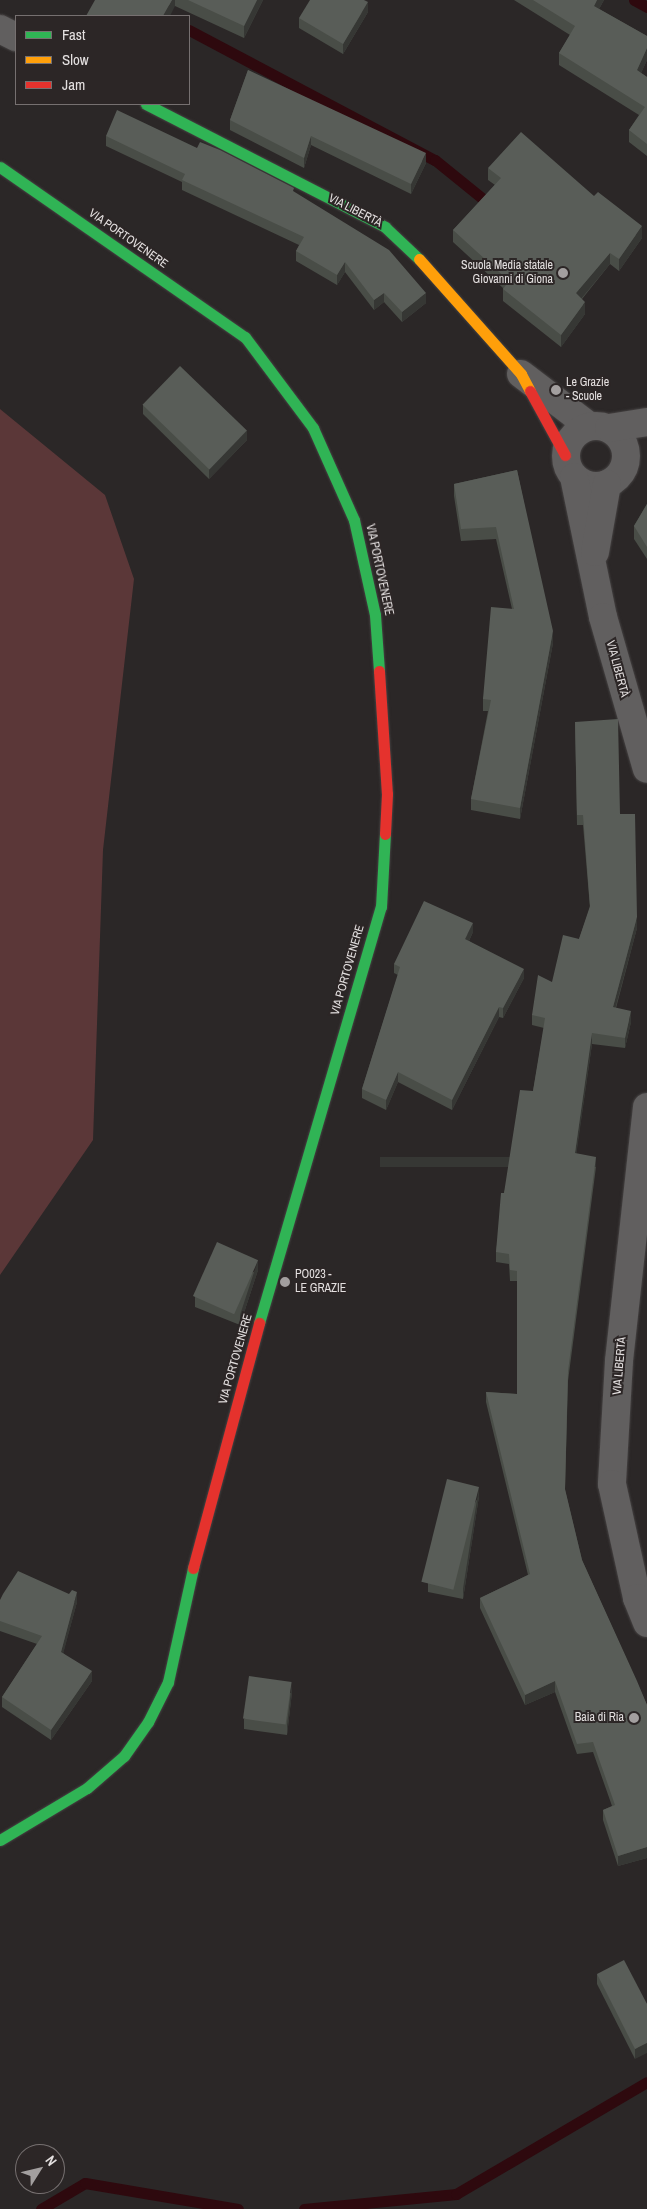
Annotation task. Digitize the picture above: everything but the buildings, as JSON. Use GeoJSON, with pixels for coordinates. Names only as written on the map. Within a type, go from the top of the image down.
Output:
{"type":"FeatureCollection","features":[{"type":"Feature","properties":{"kind":"main road","name":"VIA LIBERTÀ"},"geometry":{"type":"LineString","coordinates":[[148,105],[385,227],[436,274],[521,374],[570,466]]}},
{"type":"Feature","properties":{"kind":"main road","name":"VIA PORTOVENERE"},"geometry":{"type":"LineString","coordinates":[[0,167],[245,337],[313,428],[354,520],[368,577],[375,615],[387,794],[381,907],[257,1332],[193,1567],[168,1682],[148,1722],[124,1756],[87,1788],[0,1840]]}},
{"type":"Feature","properties":{"kind":"street"},"geometry":{"type":"LineString","coordinates":[[0,29],[15,36]]}},
{"type":"Feature","properties":{"kind":"street","name":"VIA LIBERTÀ"},"geometry":{"type":"LineString","coordinates":[[521,374],[599,427]]}},
{"type":"Feature","properties":{"kind":"street"},"geometry":{"type":"LineString","coordinates":[[647,422],[599,427],[572,436],[570,466],[589,486],[606,484],[622,471],[626,452],[647,428]]}},
{"type":"Feature","properties":{"kind":"street"},"geometry":{"type":"LineString","coordinates":[[599,427],[617,434],[626,452]]}},
{"type":"Feature","properties":{"kind":"street","name":"VIA LIBERTÀ"},"geometry":{"type":"LineString","coordinates":[[570,466],[630,716],[647,769]]}},
{"type":"Feature","properties":{"kind":"street","name":"VIA LIBERTÀ"},"geometry":{"type":"LineString","coordinates":[[593,568],[606,484]]}},
{"type":"Feature","properties":{"kind":"street","name":"VIA LIBERTÀ"},"geometry":{"type":"LineString","coordinates":[[647,1106],[619,1361],[612,1484],[637,1598],[647,1623]]}},
{"type":"Feature","properties":{"kind":"shaded area"},"geometry":{"type":"Polygon","coordinates":[[[0,409],[105,495],[134,579],[103,850],[93,1140],[0,1275],[0,409]]]}},
{"type":"Feature","properties":{"kind":"waterway"},"geometry":{"type":"LineString","coordinates":[[634,0],[647,7]]}},
{"type":"Feature","properties":{"kind":"waterway"},"geometry":{"type":"LineString","coordinates":[[190,31],[435,160],[493,207]]}},
{"type":"Feature","properties":{"kind":"waterway"},"geometry":{"type":"LineString","coordinates":[[304,2209],[456,2194],[647,2082]]}},
{"type":"Feature","properties":{"kind":"waterway"},"geometry":{"type":"LineString","coordinates":[[41,2209],[85,2183],[238,2209]]}},
{"type":"Feature","properties":{"kind":"traffic: fast"},"geometry":{"type":"LineString","coordinates":[[148,105],[385,227],[419,259]]}},
{"type":"Feature","properties":{"kind":"traffic: fast"},"geometry":{"type":"LineString","coordinates":[[0,167],[245,337],[313,428],[354,520],[375,615],[379,671]]}},
{"type":"Feature","properties":{"kind":"traffic: fast"},"geometry":{"type":"LineString","coordinates":[[259,1323],[381,907],[385,834]]}},
{"type":"Feature","properties":{"kind":"traffic: fast"},"geometry":{"type":"LineString","coordinates":[[0,1840],[87,1788],[124,1756],[148,1722],[168,1682],[193,1568]]}},
{"type":"Feature","properties":{"kind":"traffic: slow"},"geometry":{"type":"LineString","coordinates":[[419,259],[521,374],[530,391]]}},
{"type":"Feature","properties":{"kind":"traffic: jam"},"geometry":{"type":"LineString","coordinates":[[530,391],[565,455]]}},
{"type":"Feature","properties":{"kind":"traffic: jam"},"geometry":{"type":"LineString","coordinates":[[379,671],[387,794],[385,834]]}},
{"type":"Feature","properties":{"kind":"traffic: jam"},"geometry":{"type":"LineString","coordinates":[[193,1568],[259,1323]]}},
{"type":"Feature","properties":{"kind":"place","name":"Scuola Media statale Giovanni di Giona"},"geometry":{"type":"Point","coordinates":[563,273]}},
{"type":"Feature","properties":{"kind":"place","name":"Le Grazie - Scuole"},"geometry":{"type":"Point","coordinates":[556,390]}},
{"type":"Feature","properties":{"kind":"place","name":"PO023 - LE GRAZIE"},"geometry":{"type":"Point","coordinates":[285,1282]}},
{"type":"Feature","properties":{"kind":"place","name":"Baia di Ria"},"geometry":{"type":"Point","coordinates":[634,1718]}}]}
